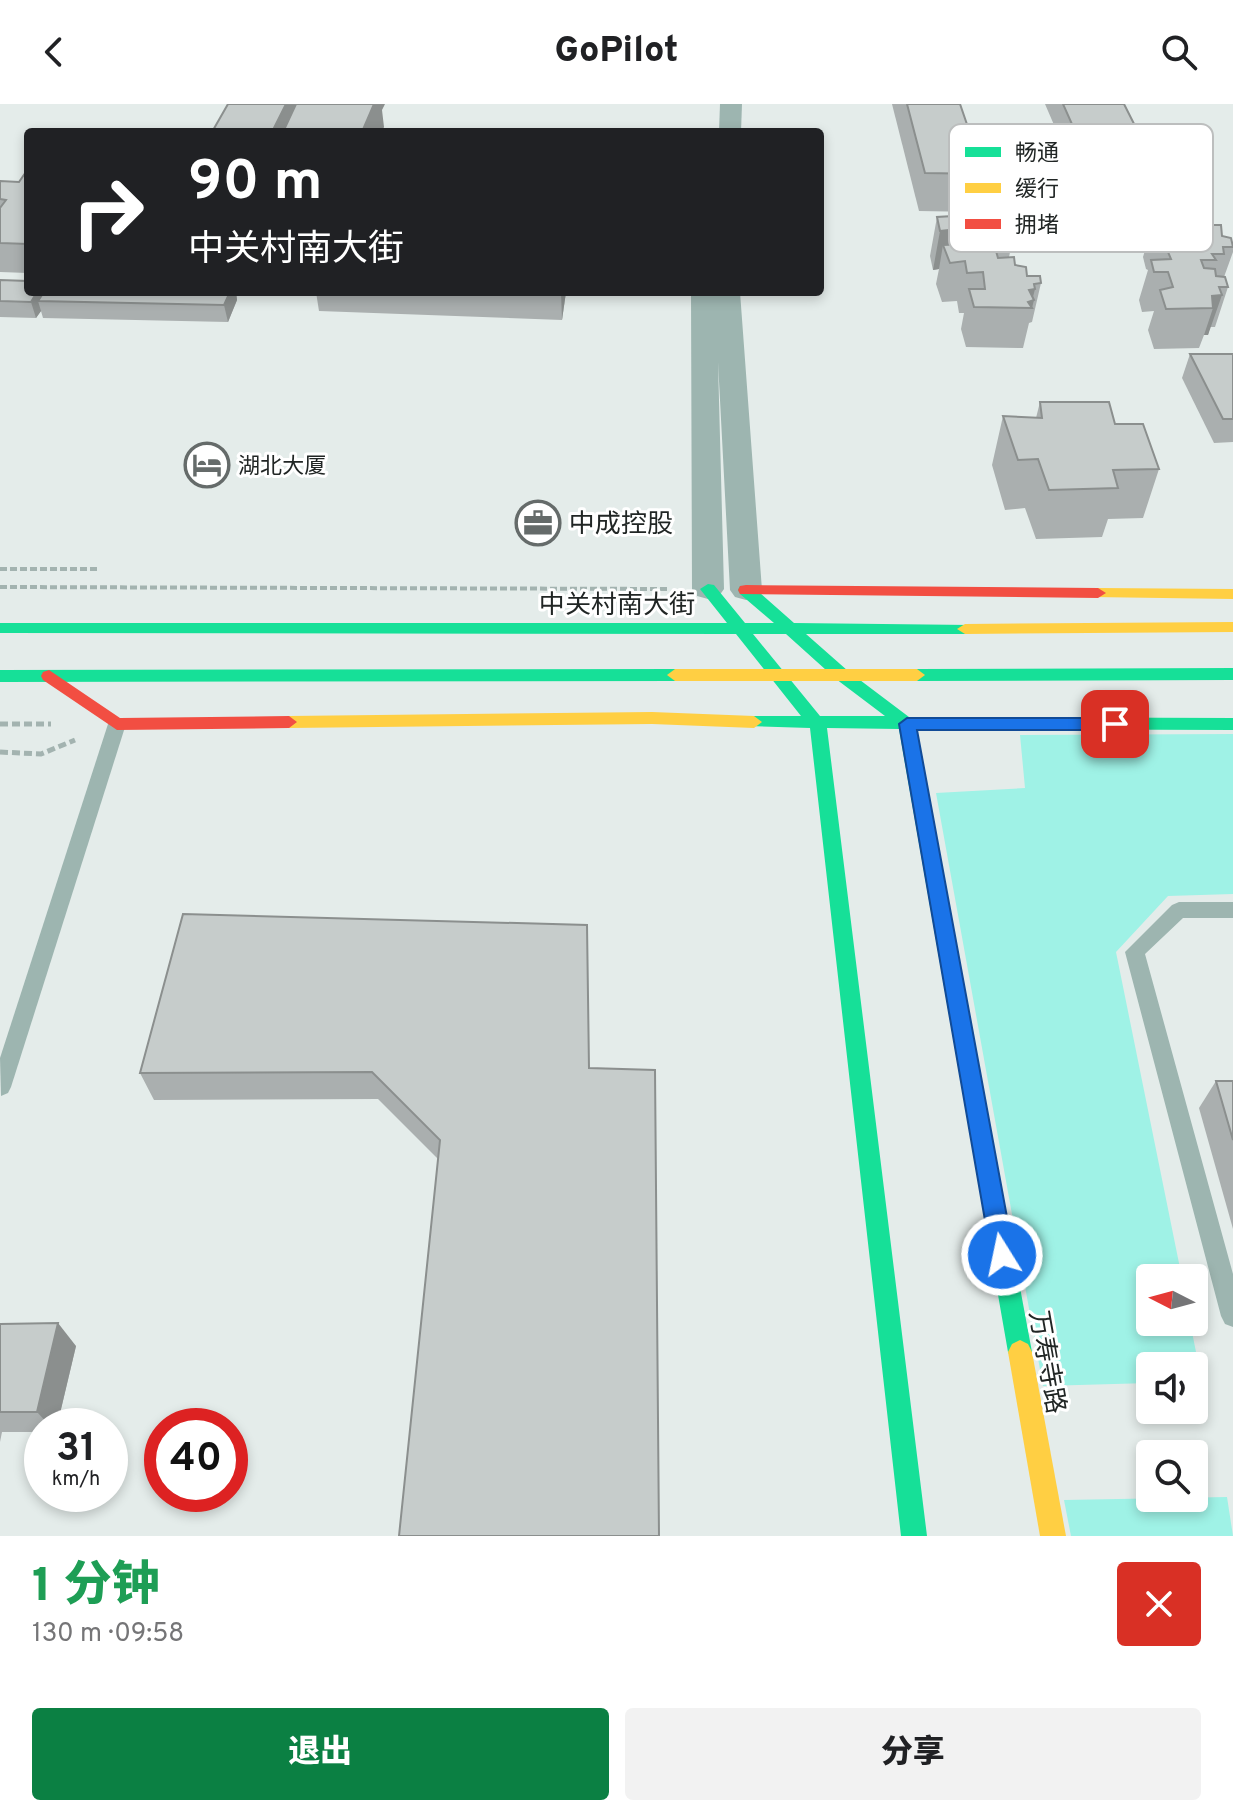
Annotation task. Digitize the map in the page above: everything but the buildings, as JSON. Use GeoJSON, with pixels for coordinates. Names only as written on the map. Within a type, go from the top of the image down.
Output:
{"type":"FeatureCollection","features":[{"type":"Feature","properties":{"kind":"street"},"geometry":{"type":"LineString","coordinates":[[730,128],[731,104]]}},
{"type":"Feature","properties":{"kind":"street"},"geometry":{"type":"LineString","coordinates":[[704,296],[708,589],[818,725],[914,1536]]}},
{"type":"Feature","properties":{"kind":"street"},"geometry":{"type":"LineString","coordinates":[[727,296],[746,590],[842,675],[907,724]]}},
{"type":"Feature","properties":{"kind":"street"},"geometry":{"type":"LineString","coordinates":[[746,590],[1233,594]]}},
{"type":"Feature","properties":{"kind":"street","name":"中关村南大街"},"geometry":{"type":"LineString","coordinates":[[0,628],[741,631],[1233,627]]}},
{"type":"Feature","properties":{"kind":"street"},"geometry":{"type":"LineString","coordinates":[[0,676],[1233,674]]}},
{"type":"Feature","properties":{"kind":"street"},"geometry":{"type":"LineString","coordinates":[[49,676],[117,724],[652,718],[818,725],[1233,724]]}},
{"type":"Feature","properties":{"kind":"street","name":"万寿寺路"},"geometry":{"type":"LineString","coordinates":[[907,724],[1053,1536]]}},
{"type":"Feature","properties":{"kind":"lane"},"geometry":{"type":"LineString","coordinates":[[1,1087],[4,1064],[117,724]]}},
{"type":"Feature","properties":{"kind":"lane"},"geometry":{"type":"LineString","coordinates":[[1233,910],[1179,910],[1135,952],[1233,1316]]}},
{"type":"Feature","properties":{"kind":"path"},"geometry":{"type":"LineString","coordinates":[[0,569],[97,569]]}},
{"type":"Feature","properties":{"kind":"path"},"geometry":{"type":"LineString","coordinates":[[0,587],[708,589]]}},
{"type":"Feature","properties":{"kind":"path"},"geometry":{"type":"LineString","coordinates":[[0,752],[41,754],[117,724]]}},
{"type":"Feature","properties":{"kind":"shaded area"},"geometry":{"type":"Polygon","coordinates":[[[1233,734],[1233,894],[1168,896],[1116,952],[1179,1264],[1136,1264],[1136,1336],[1193,1336],[1196,1352],[1136,1352],[1136,1383],[1043,1386],[936,793],[1025,788],[1020,735],[1233,734]]]}},
{"type":"Feature","properties":{"kind":"shaded area"},"geometry":{"type":"Polygon","coordinates":[[[1208,1497],[1227,1497],[1233,1536],[1071,1536],[1064,1500],[1136,1499],[1136,1512],[1208,1512],[1208,1497]]]}},
{"type":"Feature","properties":{"kind":"traffic: fast"},"geometry":{"type":"LineString","coordinates":[[708,589],[818,725],[914,1536]]}},
{"type":"Feature","properties":{"kind":"traffic: fast"},"geometry":{"type":"LineString","coordinates":[[746,590],[842,675],[907,724],[1020,1352]]}},
{"type":"Feature","properties":{"kind":"traffic: fast"},"geometry":{"type":"LineString","coordinates":[[0,628],[965,629]]}},
{"type":"Feature","properties":{"kind":"traffic: fast"},"geometry":{"type":"LineString","coordinates":[[917,675],[1233,674]]}},
{"type":"Feature","properties":{"kind":"traffic: fast"},"geometry":{"type":"LineString","coordinates":[[0,676],[675,675]]}},
{"type":"Feature","properties":{"kind":"traffic: fast"},"geometry":{"type":"LineString","coordinates":[[754,722],[1233,724]]}},
{"type":"Feature","properties":{"kind":"traffic: slow"},"geometry":{"type":"LineString","coordinates":[[1098,593],[1233,594]]}},
{"type":"Feature","properties":{"kind":"traffic: slow"},"geometry":{"type":"LineString","coordinates":[[965,629],[1233,627]]}},
{"type":"Feature","properties":{"kind":"traffic: slow"},"geometry":{"type":"LineString","coordinates":[[675,675],[917,675]]}},
{"type":"Feature","properties":{"kind":"traffic: slow"},"geometry":{"type":"LineString","coordinates":[[289,722],[652,718],[754,722]]}},
{"type":"Feature","properties":{"kind":"traffic: slow"},"geometry":{"type":"LineString","coordinates":[[1020,1352],[1053,1536]]}},
{"type":"Feature","properties":{"kind":"traffic: jam"},"geometry":{"type":"LineString","coordinates":[[746,590],[1098,593]]}},
{"type":"Feature","properties":{"kind":"traffic: jam"},"geometry":{"type":"LineString","coordinates":[[49,676],[117,724],[289,722]]}},
{"type":"Feature","properties":{"kind":"place","name":"湖北大厦"},"geometry":{"type":"Point","coordinates":[207,465]}},
{"type":"Feature","properties":{"kind":"place","name":"中成控股"},"geometry":{"type":"Point","coordinates":[538,523]}},
{"type":"Feature","properties":{"kind":"route"},"geometry":{"type":"LineString","coordinates":[[1002,1255],[907,724],[1115,724]]}}]}
